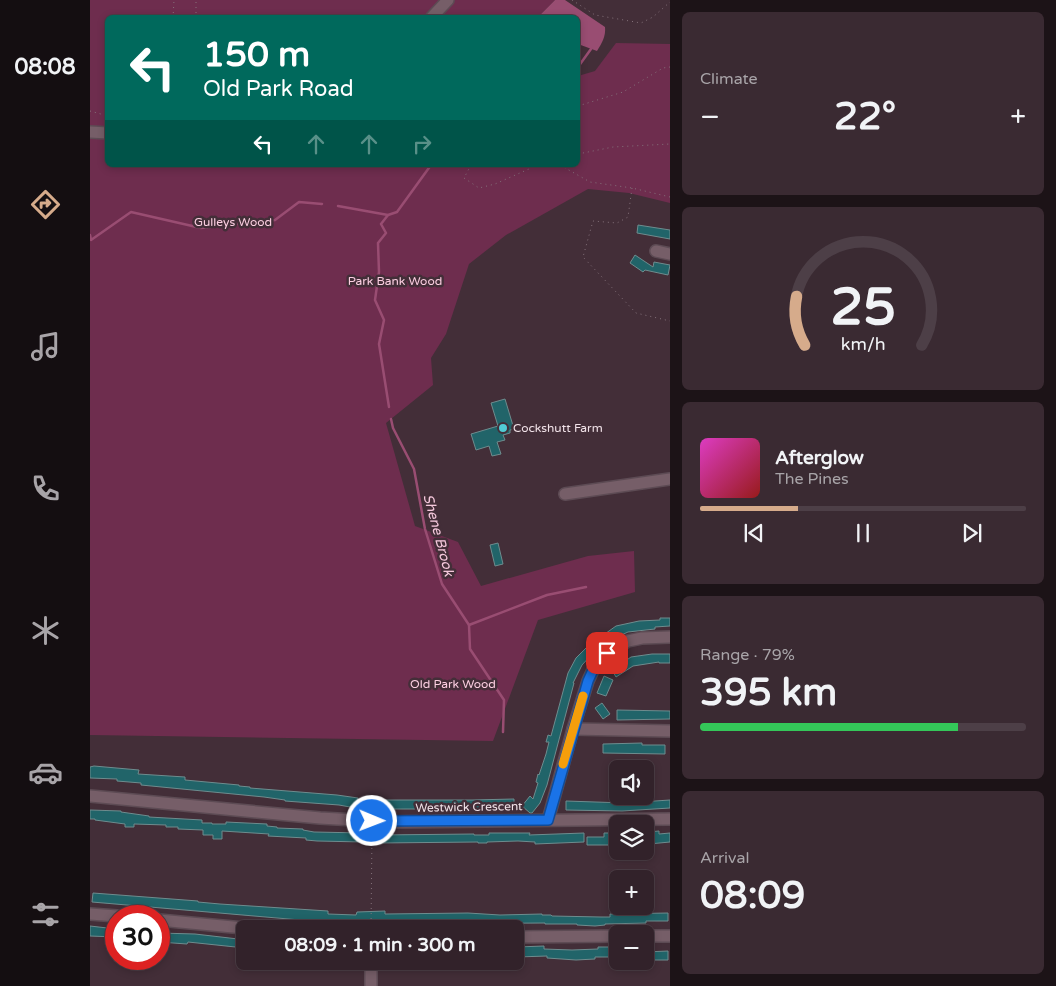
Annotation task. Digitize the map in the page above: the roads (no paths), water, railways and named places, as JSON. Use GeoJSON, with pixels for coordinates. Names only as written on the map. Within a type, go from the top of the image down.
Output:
{"type":"FeatureCollection","features":[{"type":"Feature","properties":{"kind":"street"},"geometry":{"type":"LineString","coordinates":[[434,15],[448,0]]}},
{"type":"Feature","properties":{"kind":"street"},"geometry":{"type":"LineString","coordinates":[[90,132],[105,133]]}},
{"type":"Feature","properties":{"kind":"street"},"geometry":{"type":"LineString","coordinates":[[656,251],[670,254]]}},
{"type":"Feature","properties":{"kind":"street"},"geometry":{"type":"LineString","coordinates":[[565,494],[670,479]]}},
{"type":"Feature","properties":{"kind":"street"},"geometry":{"type":"LineString","coordinates":[[548,820],[573,730],[593,670],[607,653],[628,641],[642,638],[670,637]]}},
{"type":"Feature","properties":{"kind":"street"},"geometry":{"type":"LineString","coordinates":[[573,730],[670,731]]}},
{"type":"Feature","properties":{"kind":"street","name":"Westwick Crescent"},"geometry":{"type":"LineString","coordinates":[[90,796],[372,821],[670,819]]}},
{"type":"Feature","properties":{"kind":"street"},"geometry":{"type":"LineString","coordinates":[[90,914],[105,915]]}},
{"type":"Feature","properties":{"kind":"street"},"geometry":{"type":"LineString","coordinates":[[170,921],[236,927]]}},
{"type":"Feature","properties":{"kind":"street"},"geometry":{"type":"LineString","coordinates":[[524,937],[609,936]]}},
{"type":"Feature","properties":{"kind":"street"},"geometry":{"type":"LineString","coordinates":[[654,936],[670,936]]}},
{"type":"Feature","properties":{"kind":"street"},"geometry":{"type":"LineString","coordinates":[[371,970],[371,986]]}},
{"type":"Feature","properties":{"kind":"waterway","name":"Shene Brook"},"geometry":{"type":"LineString","coordinates":[[580,64],[591,49]]}},
{"type":"Feature","properties":{"kind":"waterway","name":"Shene Brook"},"geometry":{"type":"LineString","coordinates":[[338,206],[388,215],[397,212],[430,167]]}},
{"type":"Feature","properties":{"kind":"waterway","name":"Shene Brook"},"geometry":{"type":"LineString","coordinates":[[90,235],[91,240],[131,212],[201,228],[275,220],[299,202],[322,204]]}},
{"type":"Feature","properties":{"kind":"waterway","name":"Shene Brook"},"geometry":{"type":"LineString","coordinates":[[388,215],[381,224],[386,233],[378,243],[379,272],[375,300],[384,320],[379,344],[389,407]]}},
{"type":"Feature","properties":{"kind":"waterway","name":"Shene Brook"},"geometry":{"type":"LineString","coordinates":[[391,419],[393,428],[414,469],[425,529],[442,584],[469,625],[470,649],[504,700],[503,732]]}},
{"type":"Feature","properties":{"kind":"waterway"},"geometry":{"type":"LineString","coordinates":[[469,625],[547,595],[586,587]]}},
{"type":"Feature","properties":{"kind":"place","name":"Cockshutt Farm"},"geometry":{"type":"Point","coordinates":[503,428]}},
{"type":"Feature","properties":{"kind":"park label","name":"Gulleys Wood"},"geometry":{"type":"Point","coordinates":[233,222]}},
{"type":"Feature","properties":{"kind":"park label","name":"Park Bank Wood"},"geometry":{"type":"Point","coordinates":[395,281]}},
{"type":"Feature","properties":{"kind":"park label","name":"Old Park Wood"},"geometry":{"type":"Point","coordinates":[453,684]}}]}
